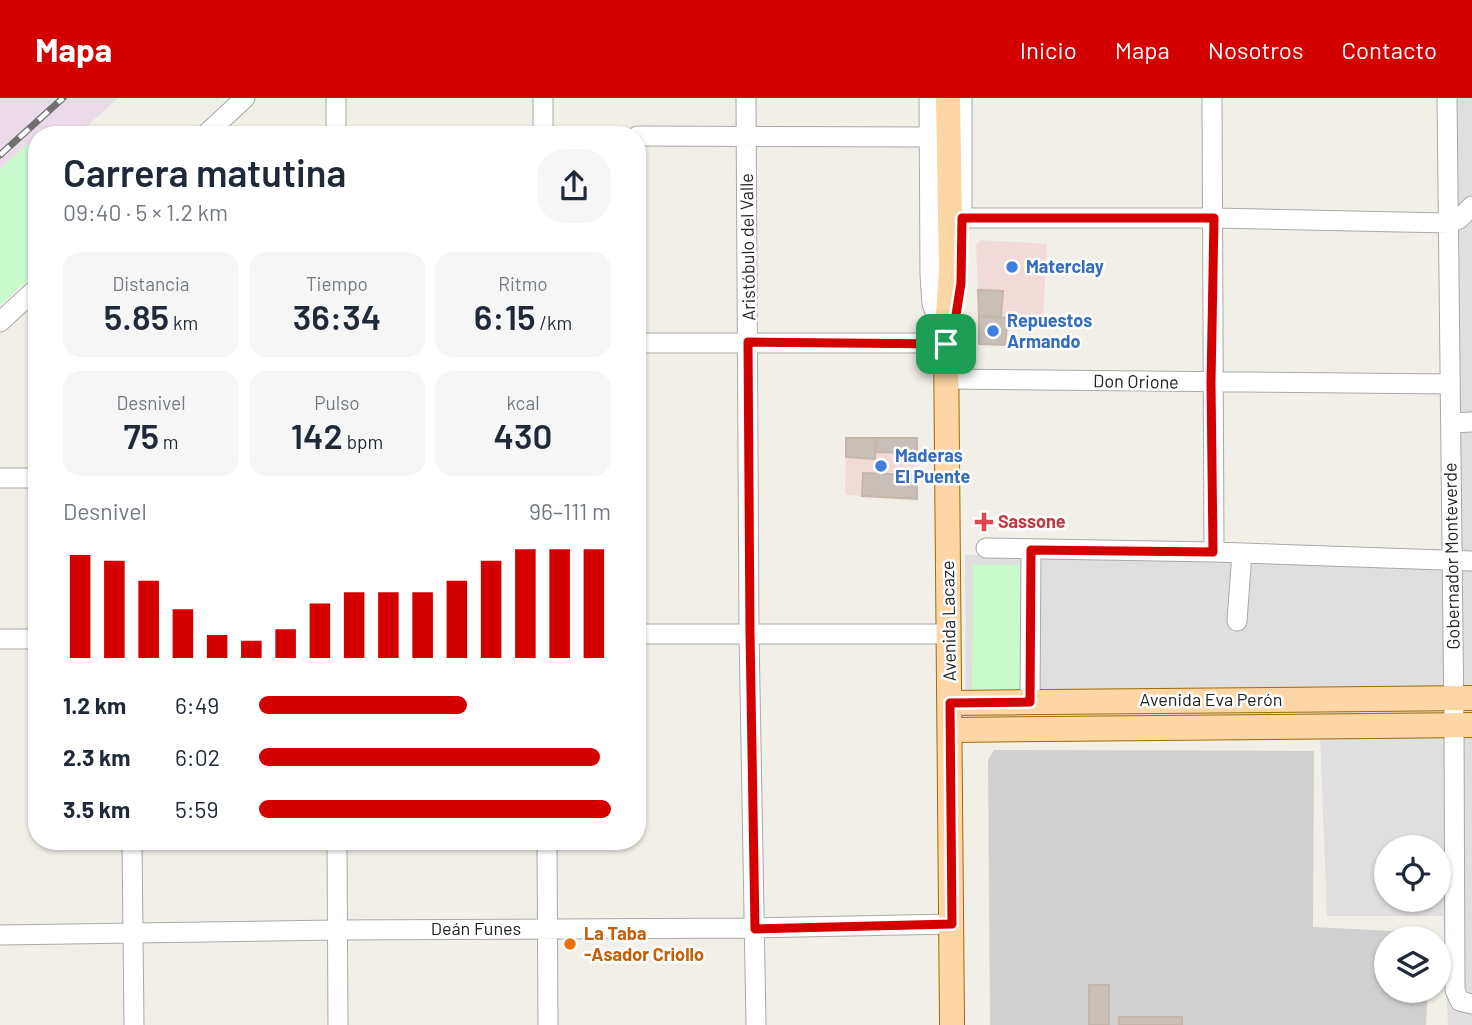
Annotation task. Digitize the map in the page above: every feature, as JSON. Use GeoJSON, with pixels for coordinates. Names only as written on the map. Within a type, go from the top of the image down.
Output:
{"type":"FeatureCollection","features":[{"type":"Feature","properties":{"kind":"main road","name":"Avenida Lacaze"},"geometry":{"type":"LineString","coordinates":[[939,98],[938,137],[951,270],[946,344],[952,1025]]}},
{"type":"Feature","properties":{"kind":"main road","name":"Avenida Lacaze"},"geometry":{"type":"LineString","coordinates":[[938,137],[948,98]]}},
{"type":"Feature","properties":{"kind":"main road","name":"Avenida Eva Perón"},"geometry":{"type":"LineString","coordinates":[[950,703],[1463,699]]}},
{"type":"Feature","properties":{"kind":"main road","name":"Avenida Eva Perón"},"geometry":{"type":"LineString","coordinates":[[950,730],[1463,725]]}},
{"type":"Feature","properties":{"kind":"street"},"geometry":{"type":"LineString","coordinates":[[215,126],[245,98]]}},
{"type":"Feature","properties":{"kind":"street"},"geometry":{"type":"LineString","coordinates":[[335,98],[336,126]]}},
{"type":"Feature","properties":{"kind":"street"},"geometry":{"type":"LineString","coordinates":[[542,98],[543,126]]}},
{"type":"Feature","properties":{"kind":"street","name":"Aristóbulo del Valle"},"geometry":{"type":"LineString","coordinates":[[746,98],[756,1025]]}},
{"type":"Feature","properties":{"kind":"street"},"geometry":{"type":"LineString","coordinates":[[646,136],[938,137],[929,98]]}},
{"type":"Feature","properties":{"kind":"street"},"geometry":{"type":"LineString","coordinates":[[646,344],[946,344],[956,315],[961,283],[962,98]]}},
{"type":"Feature","properties":{"kind":"street"},"geometry":{"type":"LineString","coordinates":[[1212,98],[1213,552]]}},
{"type":"Feature","properties":{"kind":"street","name":"Gobernador Monteverde"},"geometry":{"type":"LineString","coordinates":[[1447,98],[1452,560],[1463,699],[1455,990],[1460,1001],[1472,1006]]}},
{"type":"Feature","properties":{"kind":"street"},"geometry":{"type":"LineString","coordinates":[[962,218],[1214,218],[1448,223],[1459,219],[1472,206]]}},
{"type":"Feature","properties":{"kind":"street"},"geometry":{"type":"LineString","coordinates":[[0,322],[28,296]]}},
{"type":"Feature","properties":{"kind":"street","name":"Don Orione"},"geometry":{"type":"LineString","coordinates":[[947,379],[1451,384]]}},
{"type":"Feature","properties":{"kind":"street"},"geometry":{"type":"LineString","coordinates":[[1451,423],[1472,422]]}},
{"type":"Feature","properties":{"kind":"street"},"geometry":{"type":"LineString","coordinates":[[0,478],[28,478]]}},
{"type":"Feature","properties":{"kind":"street"},"geometry":{"type":"LineString","coordinates":[[986,548],[1472,561]]}},
{"type":"Feature","properties":{"kind":"street"},"geometry":{"type":"LineString","coordinates":[[1030,702],[1031,550]]}},
{"type":"Feature","properties":{"kind":"street"},"geometry":{"type":"LineString","coordinates":[[1237,621],[1242,553]]}},
{"type":"Feature","properties":{"kind":"street"},"geometry":{"type":"LineString","coordinates":[[646,634],[950,634]]}},
{"type":"Feature","properties":{"kind":"street"},"geometry":{"type":"LineString","coordinates":[[0,639],[28,639]]}},
{"type":"Feature","properties":{"kind":"street"},"geometry":{"type":"LineString","coordinates":[[132,850],[134,1025]]}},
{"type":"Feature","properties":{"kind":"street"},"geometry":{"type":"LineString","coordinates":[[337,850],[338,1025]]}},
{"type":"Feature","properties":{"kind":"street"},"geometry":{"type":"LineString","coordinates":[[547,850],[548,1025]]}},
{"type":"Feature","properties":{"kind":"street","name":"Deán Funes"},"geometry":{"type":"LineString","coordinates":[[0,935],[337,930],[755,929],[952,924]]}},
{"type":"Feature","properties":{"kind":"shaded area"},"geometry":{"type":"Polygon","coordinates":[[[0,98],[118,98],[87,126],[28,126],[28,144],[0,169],[0,98]]]}},
{"type":"Feature","properties":{"kind":"shaded area"},"geometry":{"type":"Polygon","coordinates":[[[1451,98],[1472,98],[1472,1025],[1448,1025],[1447,1003],[1451,1003],[1451,926],[1443,926],[1443,916],[1327,916],[1320,735],[966,738],[965,555],[1441,549],[1451,98]]]}},
{"type":"Feature","properties":{"kind":"shaded area","name":"Materclay"},"geometry":{"type":"Polygon","coordinates":[[[981,240],[1047,244],[1043,319],[979,316],[976,245],[981,240]]]}},
{"type":"Feature","properties":{"kind":"shaded area","name":"Maderas El Puente"},"geometry":{"type":"Polygon","coordinates":[[[846,438],[917,438],[917,499],[845,495],[846,438]]]}},
{"type":"Feature","properties":{"kind":"shaded area"},"geometry":{"type":"Polygon","coordinates":[[[994,750],[1314,751],[1313,927],[1374,930],[1374,1003],[1427,1003],[1426,1025],[990,1025],[988,760],[994,750]]]}},
{"type":"Feature","properties":{"kind":"green space"},"geometry":{"type":"Polygon","coordinates":[[[28,144],[28,280],[0,306],[0,169],[28,144]]]}},
{"type":"Feature","properties":{"kind":"green space"},"geometry":{"type":"Polygon","coordinates":[[[973,565],[1023,565],[1023,694],[972,694],[973,565]]]}},
{"type":"Feature","properties":{"kind":"building"},"geometry":{"type":"Polygon","coordinates":[[[978,290],[1003,291],[1001,317],[979,316],[978,290]]]}},
{"type":"Feature","properties":{"kind":"building","name":"Repuestos Armando"},"geometry":{"type":"Polygon","coordinates":[[[979,316],[1008,318],[1005,345],[979,344],[979,316]]]}},
{"type":"Feature","properties":{"kind":"building"},"geometry":{"type":"Polygon","coordinates":[[[846,438],[876,438],[875,459],[846,457],[846,438]]]}},
{"type":"Feature","properties":{"kind":"building"},"geometry":{"type":"Polygon","coordinates":[[[876,438],[917,438],[917,453],[875,452],[876,438]]]}},
{"type":"Feature","properties":{"kind":"building"},"geometry":{"type":"Polygon","coordinates":[[[863,473],[917,475],[917,499],[862,496],[863,473]]]}},
{"type":"Feature","properties":{"kind":"building"},"geometry":{"type":"Polygon","coordinates":[[[1089,985],[1109,985],[1109,1025],[1089,1025],[1089,985]]]}},
{"type":"Feature","properties":{"kind":"building"},"geometry":{"type":"Polygon","coordinates":[[[1119,1017],[1182,1017],[1182,1025],[1119,1025],[1119,1017]]]}},
{"type":"Feature","properties":{"kind":"railway"},"geometry":{"type":"LineString","coordinates":[[32,126],[63,98]]}},
{"type":"Feature","properties":{"kind":"railway"},"geometry":{"type":"LineString","coordinates":[[0,155],[28,130]]}},
{"type":"Feature","properties":{"kind":"place","name":"Materclay"},"geometry":{"type":"Point","coordinates":[1012,267]}},
{"type":"Feature","properties":{"kind":"place","name":"Repuestos Armando"},"geometry":{"type":"Point","coordinates":[993,331]}},
{"type":"Feature","properties":{"kind":"place","name":"Maderas El Puente"},"geometry":{"type":"Point","coordinates":[881,466]}},
{"type":"Feature","properties":{"kind":"place","name":"Sassone"},"geometry":{"type":"Point","coordinates":[984,522]}},
{"type":"Feature","properties":{"kind":"place","name":"La Taba -Asador Criollo"},"geometry":{"type":"Point","coordinates":[570,944]}},
{"type":"Feature","properties":{"kind":"route"},"geometry":{"type":"LineString","coordinates":[[962,218],[1214,218],[1211,383],[1213,552],[1031,550],[1030,702],[950,703],[952,924],[755,929],[748,342],[946,344],[960,297],[962,218]]}}]}
